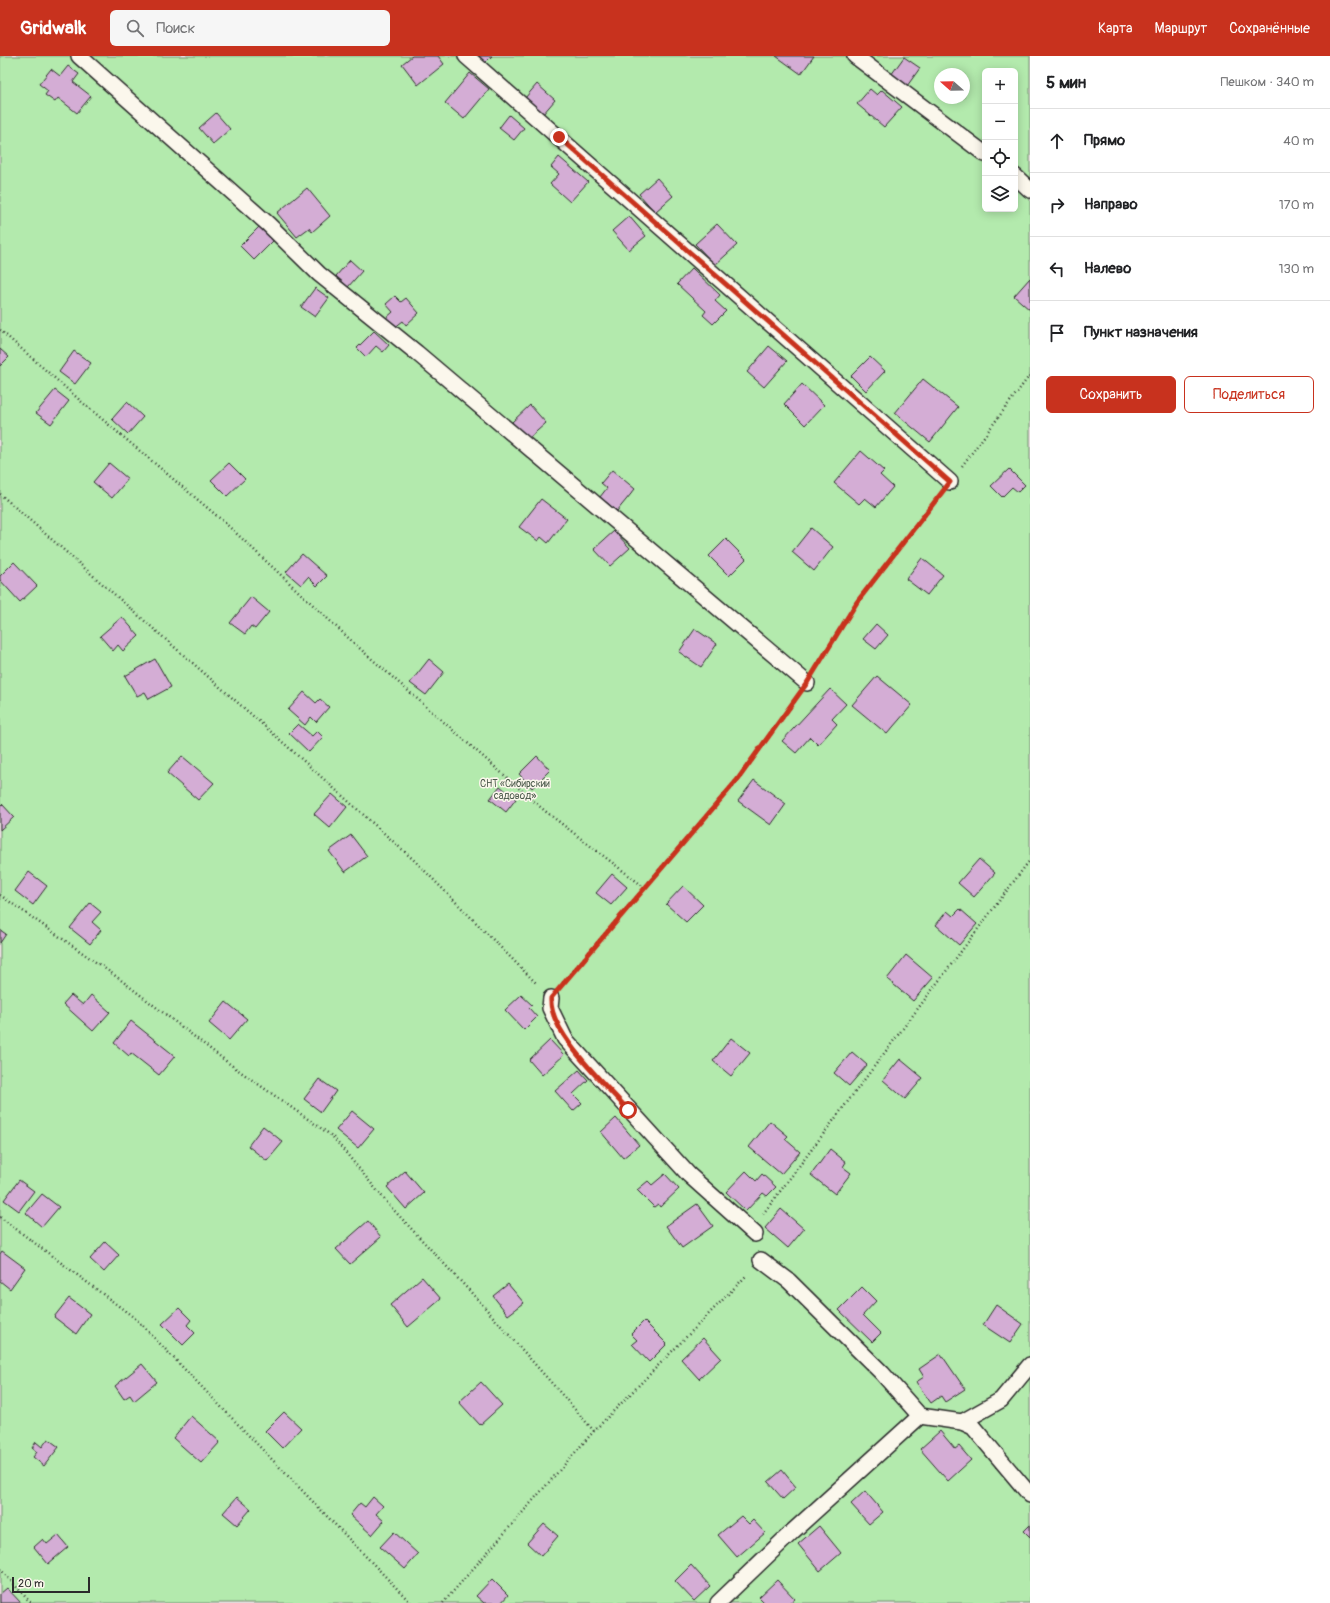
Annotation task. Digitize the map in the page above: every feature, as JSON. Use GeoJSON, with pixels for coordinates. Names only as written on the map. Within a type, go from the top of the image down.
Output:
{"type":"FeatureCollection","features":[{"type":"Feature","properties":{"kind":"lane"},"geometry":{"type":"LineString","coordinates":[[79,56],[268,224],[318,274],[417,353],[807,683]]}},
{"type":"Feature","properties":{"kind":"lane"},"geometry":{"type":"LineString","coordinates":[[466,56],[950,482]]}},
{"type":"Feature","properties":{"kind":"lane"},"geometry":{"type":"LineString","coordinates":[[855,56],[982,152]]}},
{"type":"Feature","properties":{"kind":"lane"},"geometry":{"type":"LineString","coordinates":[[1018,179],[1030,190]]}},
{"type":"Feature","properties":{"kind":"lane"},"geometry":{"type":"LineString","coordinates":[[551,998],[550,1008],[565,1039],[689,1175],[755,1234]]}},
{"type":"Feature","properties":{"kind":"lane"},"geometry":{"type":"LineString","coordinates":[[762,1260],[789,1281],[882,1373],[920,1416],[962,1422],[973,1427],[1030,1495]]}},
{"type":"Feature","properties":{"kind":"lane"},"geometry":{"type":"LineString","coordinates":[[962,1422],[1001,1400],[1030,1365]]}},
{"type":"Feature","properties":{"kind":"lane"},"geometry":{"type":"LineString","coordinates":[[718,1603],[792,1532],[920,1416]]}},
{"type":"Feature","properties":{"kind":"path"},"geometry":{"type":"LineString","coordinates":[[0,330],[83,403],[223,521],[357,646],[546,811],[644,887]]}},
{"type":"Feature","properties":{"kind":"path"},"geometry":{"type":"LineString","coordinates":[[0,494],[278,738],[416,862],[551,998],[644,887],[738,779],[807,683],[857,602],[950,482],[1030,375]]}},
{"type":"Feature","properties":{"kind":"path"},"geometry":{"type":"LineString","coordinates":[[0,895],[117,977],[231,1065],[332,1136],[389,1205],[480,1302],[594,1431]]}},
{"type":"Feature","properties":{"kind":"path"},"geometry":{"type":"LineString","coordinates":[[0,1217],[136,1319],[411,1603]]}},
{"type":"Feature","properties":{"kind":"path"},"geometry":{"type":"LineString","coordinates":[[0,1569],[31,1603]]}},
{"type":"Feature","properties":{"kind":"green space","name":"СНТ «Сибирский садовод»"},"geometry":{"type":"Polygon","coordinates":[[[0,56],[1030,56],[1030,1603],[0,1603],[0,56]]]}},
{"type":"Feature","properties":{"kind":"building"},"geometry":{"type":"Polygon","coordinates":[[[412,56],[438,56],[444,64],[418,85],[402,64],[412,56]]]}},
{"type":"Feature","properties":{"kind":"building"},"geometry":{"type":"Polygon","coordinates":[[[477,56],[492,56],[485,63],[477,56]]]}},
{"type":"Feature","properties":{"kind":"building"},"geometry":{"type":"Polygon","coordinates":[[[776,56],[814,56],[801,74],[776,56]]]}},
{"type":"Feature","properties":{"kind":"building"},"geometry":{"type":"Polygon","coordinates":[[[904,57],[920,68],[907,86],[891,75],[904,57]]]}},
{"type":"Feature","properties":{"kind":"building"},"geometry":{"type":"Polygon","coordinates":[[[68,66],[79,74],[73,82],[91,96],[77,113],[58,98],[55,102],[45,95],[48,91],[39,84],[51,69],[60,76],[68,66]]]}},
{"type":"Feature","properties":{"kind":"building"},"geometry":{"type":"Polygon","coordinates":[[[470,73],[489,89],[464,119],[445,103],[470,73]]]}},
{"type":"Feature","properties":{"kind":"building"},"geometry":{"type":"Polygon","coordinates":[[[537,84],[555,100],[543,114],[525,98],[537,84]]]}},
{"type":"Feature","properties":{"kind":"building"},"geometry":{"type":"Polygon","coordinates":[[[870,89],[877,95],[882,90],[902,107],[884,127],[857,104],[870,89]]]}},
{"type":"Feature","properties":{"kind":"building"},"geometry":{"type":"Polygon","coordinates":[[[216,113],[230,129],[213,144],[199,128],[216,113]]]}},
{"type":"Feature","properties":{"kind":"building"},"geometry":{"type":"Polygon","coordinates":[[[509,115],[524,128],[514,140],[499,128],[509,115]]]}},
{"type":"Feature","properties":{"kind":"building"},"geometry":{"type":"Polygon","coordinates":[[[559,157],[588,182],[570,202],[550,184],[559,174],[551,167],[559,157]]]}},
{"type":"Feature","properties":{"kind":"building"},"geometry":{"type":"Polygon","coordinates":[[[657,178],[673,196],[655,212],[639,194],[657,178]]]}},
{"type":"Feature","properties":{"kind":"building"},"geometry":{"type":"Polygon","coordinates":[[[307,188],[330,216],[312,232],[309,228],[297,237],[277,213],[307,188]]]}},
{"type":"Feature","properties":{"kind":"building"},"geometry":{"type":"Polygon","coordinates":[[[629,216],[646,236],[629,250],[612,231],[629,216]]]}},
{"type":"Feature","properties":{"kind":"building"},"geometry":{"type":"Polygon","coordinates":[[[717,224],[737,245],[715,265],[695,244],[717,224]]]}},
{"type":"Feature","properties":{"kind":"building"},"geometry":{"type":"Polygon","coordinates":[[[259,227],[273,241],[254,260],[240,246],[259,227]]]}},
{"type":"Feature","properties":{"kind":"building"},"geometry":{"type":"Polygon","coordinates":[[[350,260],[362,271],[348,287],[336,276],[350,260]]]}},
{"type":"Feature","properties":{"kind":"building"},"geometry":{"type":"Polygon","coordinates":[[[692,268],[720,295],[715,301],[726,311],[713,324],[703,315],[706,311],[677,284],[692,268]]]}},
{"type":"Feature","properties":{"kind":"building"},"geometry":{"type":"Polygon","coordinates":[[[1030,278],[1030,310],[1014,296],[1030,278]]]}},
{"type":"Feature","properties":{"kind":"building"},"geometry":{"type":"Polygon","coordinates":[[[315,288],[329,298],[315,317],[301,307],[315,288]]]}},
{"type":"Feature","properties":{"kind":"building"},"geometry":{"type":"Polygon","coordinates":[[[395,296],[401,302],[406,298],[419,313],[406,325],[403,321],[394,328],[385,319],[393,312],[386,304],[395,296]]]}},
{"type":"Feature","properties":{"kind":"building"},"geometry":{"type":"Polygon","coordinates":[[[374,331],[389,345],[383,352],[376,346],[366,357],[357,348],[374,331]]]}},
{"type":"Feature","properties":{"kind":"building"},"geometry":{"type":"Polygon","coordinates":[[[769,346],[787,361],[764,387],[747,372],[769,346]]]}},
{"type":"Feature","properties":{"kind":"building"},"geometry":{"type":"Polygon","coordinates":[[[0,349],[9,357],[0,366],[0,349]]]}},
{"type":"Feature","properties":{"kind":"building"},"geometry":{"type":"Polygon","coordinates":[[[74,351],[91,363],[75,384],[59,372],[74,351]]]}},
{"type":"Feature","properties":{"kind":"building"},"geometry":{"type":"Polygon","coordinates":[[[870,357],[885,371],[866,391],[851,376],[870,357]]]}},
{"type":"Feature","properties":{"kind":"building"},"geometry":{"type":"Polygon","coordinates":[[[923,379],[958,407],[930,442],[895,413],[923,379]]]}},
{"type":"Feature","properties":{"kind":"building"},"geometry":{"type":"Polygon","coordinates":[[[802,384],[824,405],[805,425],[784,404],[802,384]]]}},
{"type":"Feature","properties":{"kind":"building"},"geometry":{"type":"Polygon","coordinates":[[[55,390],[69,401],[51,424],[36,413],[55,390]]]}},
{"type":"Feature","properties":{"kind":"building"},"geometry":{"type":"Polygon","coordinates":[[[127,402],[143,417],[128,434],[112,419],[127,402]]]}},
{"type":"Feature","properties":{"kind":"building"},"geometry":{"type":"Polygon","coordinates":[[[530,405],[546,423],[528,439],[512,422],[530,405]]]}},
{"type":"Feature","properties":{"kind":"building"},"geometry":{"type":"Polygon","coordinates":[[[861,451],[884,471],[880,475],[893,487],[876,507],[865,498],[859,504],[834,483],[861,451]]]}},
{"type":"Feature","properties":{"kind":"building"},"geometry":{"type":"Polygon","coordinates":[[[109,463],[128,479],[112,498],[93,482],[109,463]]]}},
{"type":"Feature","properties":{"kind":"building"},"geometry":{"type":"Polygon","coordinates":[[[229,463],[245,479],[227,496],[211,480],[229,463]]]}},
{"type":"Feature","properties":{"kind":"building"},"geometry":{"type":"Polygon","coordinates":[[[1009,469],[1025,485],[1018,492],[1012,487],[1002,497],[991,486],[1009,469]]]}},
{"type":"Feature","properties":{"kind":"building"},"geometry":{"type":"Polygon","coordinates":[[[612,470],[635,489],[617,511],[600,497],[607,488],[601,483],[612,470]]]}},
{"type":"Feature","properties":{"kind":"building"},"geometry":{"type":"Polygon","coordinates":[[[541,499],[567,519],[548,543],[541,537],[538,541],[519,527],[541,499]]]}},
{"type":"Feature","properties":{"kind":"building"},"geometry":{"type":"Polygon","coordinates":[[[811,528],[833,547],[814,571],[792,552],[811,528]]]}},
{"type":"Feature","properties":{"kind":"building"},"geometry":{"type":"Polygon","coordinates":[[[614,531],[630,548],[610,566],[594,549],[614,531]]]}},
{"type":"Feature","properties":{"kind":"building"},"geometry":{"type":"Polygon","coordinates":[[[726,539],[746,559],[729,576],[709,556],[726,539]]]}},
{"type":"Feature","properties":{"kind":"building"},"geometry":{"type":"Polygon","coordinates":[[[302,554],[327,576],[317,586],[308,577],[301,585],[286,572],[302,554]]]}},
{"type":"Feature","properties":{"kind":"building"},"geometry":{"type":"Polygon","coordinates":[[[922,558],[943,575],[927,595],[906,579],[922,558]]]}},
{"type":"Feature","properties":{"kind":"building"},"geometry":{"type":"Polygon","coordinates":[[[14,562],[37,586],[20,602],[0,580],[0,576],[14,562]]]}},
{"type":"Feature","properties":{"kind":"building"},"geometry":{"type":"Polygon","coordinates":[[[251,597],[269,612],[255,629],[251,626],[245,634],[230,623],[251,597]]]}},
{"type":"Feature","properties":{"kind":"building"},"geometry":{"type":"Polygon","coordinates":[[[122,617],[139,636],[123,651],[118,645],[113,651],[100,636],[122,617]]]}},
{"type":"Feature","properties":{"kind":"building"},"geometry":{"type":"Polygon","coordinates":[[[876,624],[888,635],[876,649],[863,639],[876,624]]]}},
{"type":"Feature","properties":{"kind":"building"},"geometry":{"type":"Polygon","coordinates":[[[695,629],[717,644],[701,667],[679,652],[695,629]]]}},
{"type":"Feature","properties":{"kind":"building"},"geometry":{"type":"Polygon","coordinates":[[[155,659],[171,687],[149,699],[145,692],[137,696],[125,676],[155,659]]]}},
{"type":"Feature","properties":{"kind":"building"},"geometry":{"type":"Polygon","coordinates":[[[429,659],[444,672],[426,695],[410,683],[429,659]]]}},
{"type":"Feature","properties":{"kind":"building"},"geometry":{"type":"Polygon","coordinates":[[[877,676],[912,705],[887,734],[852,705],[877,676]]]}},
{"type":"Feature","properties":{"kind":"building"},"geometry":{"type":"Polygon","coordinates":[[[830,689],[846,704],[832,719],[837,724],[818,745],[810,737],[796,753],[782,741],[830,689]]]}},
{"type":"Feature","properties":{"kind":"building"},"geometry":{"type":"Polygon","coordinates":[[[304,692],[316,703],[320,699],[329,707],[316,722],[311,717],[305,725],[288,710],[304,692]]]}},
{"type":"Feature","properties":{"kind":"building"},"geometry":{"type":"Polygon","coordinates":[[[298,724],[312,736],[317,731],[323,737],[309,752],[289,733],[298,724]]]}},
{"type":"Feature","properties":{"kind":"building"},"geometry":{"type":"Polygon","coordinates":[[[182,756],[214,783],[198,800],[167,773],[182,756]]]}},
{"type":"Feature","properties":{"kind":"building"},"geometry":{"type":"Polygon","coordinates":[[[537,756],[550,770],[532,788],[519,774],[537,756]]]}},
{"type":"Feature","properties":{"kind":"building"},"geometry":{"type":"Polygon","coordinates":[[[754,780],[786,804],[771,825],[738,801],[754,780]]]}},
{"type":"Feature","properties":{"kind":"building"},"geometry":{"type":"Polygon","coordinates":[[[500,786],[516,799],[506,812],[490,799],[500,786]]]}},
{"type":"Feature","properties":{"kind":"building"},"geometry":{"type":"Polygon","coordinates":[[[332,794],[347,807],[330,828],[314,814],[332,794]]]}},
{"type":"Feature","properties":{"kind":"building"},"geometry":{"type":"Polygon","coordinates":[[[2,804],[14,817],[0,830],[0,806],[2,804]]]}},
{"type":"Feature","properties":{"kind":"building"},"geometry":{"type":"Polygon","coordinates":[[[351,835],[367,856],[345,872],[329,851],[351,835]]]}},
{"type":"Feature","properties":{"kind":"building"},"geometry":{"type":"Polygon","coordinates":[[[979,859],[995,873],[974,897],[958,883],[979,859]]]}},
{"type":"Feature","properties":{"kind":"building"},"geometry":{"type":"Polygon","coordinates":[[[29,872],[47,886],[33,905],[15,891],[29,872]]]}},
{"type":"Feature","properties":{"kind":"building"},"geometry":{"type":"Polygon","coordinates":[[[612,874],[627,887],[611,905],[596,893],[612,874]]]}},
{"type":"Feature","properties":{"kind":"building"},"geometry":{"type":"Polygon","coordinates":[[[683,886],[703,905],[686,922],[666,904],[683,886]]]}},
{"type":"Feature","properties":{"kind":"building"},"geometry":{"type":"Polygon","coordinates":[[[90,903],[101,912],[92,922],[101,930],[90,944],[70,928],[90,903]]]}},
{"type":"Feature","properties":{"kind":"building"},"geometry":{"type":"Polygon","coordinates":[[[960,909],[977,924],[959,945],[936,925],[947,911],[953,916],[960,909]]]}},
{"type":"Feature","properties":{"kind":"building"},"geometry":{"type":"Polygon","coordinates":[[[0,930],[6,934],[0,943],[0,930]]]}},
{"type":"Feature","properties":{"kind":"building"},"geometry":{"type":"Polygon","coordinates":[[[906,955],[933,978],[913,1001],[887,979],[906,955]]]}},
{"type":"Feature","properties":{"kind":"building"},"geometry":{"type":"Polygon","coordinates":[[[71,995],[83,1005],[91,995],[110,1012],[93,1031],[63,1004],[71,995]]]}},
{"type":"Feature","properties":{"kind":"building"},"geometry":{"type":"Polygon","coordinates":[[[521,995],[532,1005],[529,1008],[537,1017],[524,1030],[505,1010],[521,995]]]}},
{"type":"Feature","properties":{"kind":"building"},"geometry":{"type":"Polygon","coordinates":[[[226,1002],[247,1019],[229,1040],[209,1023],[226,1002]]]}},
{"type":"Feature","properties":{"kind":"building"},"geometry":{"type":"Polygon","coordinates":[[[131,1021],[175,1056],[159,1075],[131,1053],[129,1056],[114,1043],[131,1021]]]}},
{"type":"Feature","properties":{"kind":"building"},"geometry":{"type":"Polygon","coordinates":[[[731,1038],[750,1053],[731,1076],[713,1061],[731,1038]]]}},
{"type":"Feature","properties":{"kind":"building"},"geometry":{"type":"Polygon","coordinates":[[[550,1040],[564,1055],[542,1075],[529,1060],[550,1040]]]}},
{"type":"Feature","properties":{"kind":"building"},"geometry":{"type":"Polygon","coordinates":[[[852,1052],[867,1065],[849,1086],[834,1073],[852,1052]]]}},
{"type":"Feature","properties":{"kind":"building"},"geometry":{"type":"Polygon","coordinates":[[[900,1059],[923,1078],[905,1099],[883,1080],[900,1059]]]}},
{"type":"Feature","properties":{"kind":"building"},"geometry":{"type":"Polygon","coordinates":[[[579,1070],[588,1080],[573,1094],[582,1103],[573,1111],[555,1091],[579,1070]]]}},
{"type":"Feature","properties":{"kind":"building"},"geometry":{"type":"Polygon","coordinates":[[[319,1079],[336,1091],[321,1112],[304,1099],[319,1079]]]}},
{"type":"Feature","properties":{"kind":"building"},"geometry":{"type":"Polygon","coordinates":[[[352,1111],[374,1129],[358,1148],[336,1130],[352,1111]]]}},
{"type":"Feature","properties":{"kind":"building"},"geometry":{"type":"Polygon","coordinates":[[[616,1118],[639,1145],[623,1158],[601,1132],[616,1118]]]}},
{"type":"Feature","properties":{"kind":"building"},"geometry":{"type":"Polygon","coordinates":[[[770,1121],[788,1136],[785,1139],[800,1152],[781,1174],[749,1147],[770,1121]]]}},
{"type":"Feature","properties":{"kind":"building"},"geometry":{"type":"Polygon","coordinates":[[[263,1126],[283,1142],[267,1161],[248,1146],[263,1126]]]}},
{"type":"Feature","properties":{"kind":"building"},"geometry":{"type":"Polygon","coordinates":[[[830,1149],[846,1162],[843,1167],[851,1173],[835,1194],[811,1175],[830,1149]]]}},
{"type":"Feature","properties":{"kind":"building"},"geometry":{"type":"Polygon","coordinates":[[[405,1171],[424,1193],[406,1209],[387,1187],[405,1171]]]}},
{"type":"Feature","properties":{"kind":"building"},"geometry":{"type":"Polygon","coordinates":[[[746,1171],[756,1181],[762,1174],[776,1187],[767,1196],[763,1193],[746,1211],[726,1192],[746,1171]]]}},
{"type":"Feature","properties":{"kind":"building"},"geometry":{"type":"Polygon","coordinates":[[[665,1174],[679,1189],[660,1207],[658,1204],[654,1207],[637,1190],[648,1181],[652,1185],[665,1174]]]}},
{"type":"Feature","properties":{"kind":"building"},"geometry":{"type":"Polygon","coordinates":[[[19,1180],[34,1191],[19,1211],[4,1200],[19,1180]]]}},
{"type":"Feature","properties":{"kind":"building"},"geometry":{"type":"Polygon","coordinates":[[[42,1194],[59,1207],[42,1227],[26,1213],[42,1194]]]}},
{"type":"Feature","properties":{"kind":"building"},"geometry":{"type":"Polygon","coordinates":[[[697,1204],[713,1226],[682,1248],[666,1226],[697,1204]]]}},
{"type":"Feature","properties":{"kind":"building"},"geometry":{"type":"Polygon","coordinates":[[[781,1209],[804,1229],[788,1248],[765,1228],[781,1209]]]}},
{"type":"Feature","properties":{"kind":"building"},"geometry":{"type":"Polygon","coordinates":[[[368,1221],[381,1237],[350,1264],[336,1249],[368,1221]]]}},
{"type":"Feature","properties":{"kind":"building"},"geometry":{"type":"Polygon","coordinates":[[[105,1242],[119,1255],[104,1272],[90,1259],[105,1242]]]}},
{"type":"Feature","properties":{"kind":"building"},"geometry":{"type":"Polygon","coordinates":[[[2,1251],[25,1268],[10,1289],[0,1281],[0,1254],[2,1251]]]}},
{"type":"Feature","properties":{"kind":"building"},"geometry":{"type":"Polygon","coordinates":[[[422,1277],[441,1299],[408,1327],[390,1305],[422,1277]]]}},
{"type":"Feature","properties":{"kind":"building"},"geometry":{"type":"Polygon","coordinates":[[[508,1284],[524,1303],[508,1315],[493,1296],[508,1284]]]}},
{"type":"Feature","properties":{"kind":"building"},"geometry":{"type":"Polygon","coordinates":[[[862,1287],[876,1301],[863,1315],[881,1333],[872,1342],[839,1310],[862,1287]]]}},
{"type":"Feature","properties":{"kind":"building"},"geometry":{"type":"Polygon","coordinates":[[[69,1298],[90,1314],[76,1334],[54,1317],[69,1298]]]}},
{"type":"Feature","properties":{"kind":"building"},"geometry":{"type":"Polygon","coordinates":[[[996,1305],[1023,1324],[1010,1343],[983,1325],[996,1305]]]}},
{"type":"Feature","properties":{"kind":"building"},"geometry":{"type":"Polygon","coordinates":[[[179,1308],[191,1320],[187,1325],[195,1333],[183,1345],[162,1324],[179,1308]]]}},
{"type":"Feature","properties":{"kind":"building"},"geometry":{"type":"Polygon","coordinates":[[[644,1321],[667,1344],[649,1362],[632,1344],[637,1340],[631,1334],[644,1321]]]}},
{"type":"Feature","properties":{"kind":"building"},"geometry":{"type":"Polygon","coordinates":[[[703,1338],[721,1358],[699,1379],[681,1359],[703,1338]]]}},
{"type":"Feature","properties":{"kind":"building"},"geometry":{"type":"Polygon","coordinates":[[[941,1354],[965,1389],[945,1402],[941,1396],[931,1403],[916,1382],[924,1377],[919,1369],[941,1354]]]}},
{"type":"Feature","properties":{"kind":"building"},"geometry":{"type":"Polygon","coordinates":[[[142,1364],[157,1382],[134,1401],[130,1395],[124,1399],[115,1386],[142,1364]]]}},
{"type":"Feature","properties":{"kind":"building"},"geometry":{"type":"Polygon","coordinates":[[[481,1382],[502,1405],[480,1425],[459,1402],[481,1382]]]}},
{"type":"Feature","properties":{"kind":"building"},"geometry":{"type":"Polygon","coordinates":[[[284,1412],[301,1428],[282,1448],[265,1431],[284,1412]]]}},
{"type":"Feature","properties":{"kind":"building"},"geometry":{"type":"Polygon","coordinates":[[[191,1416],[220,1442],[201,1463],[173,1438],[191,1416]]]}},
{"type":"Feature","properties":{"kind":"building"},"geometry":{"type":"Polygon","coordinates":[[[940,1431],[955,1449],[959,1446],[971,1460],[948,1481],[920,1449],[940,1431]]]}},
{"type":"Feature","properties":{"kind":"building"},"geometry":{"type":"Polygon","coordinates":[[[48,1439],[59,1447],[44,1466],[33,1457],[37,1452],[32,1448],[36,1442],[42,1447],[48,1439]]]}},
{"type":"Feature","properties":{"kind":"building"},"geometry":{"type":"Polygon","coordinates":[[[782,1470],[796,1487],[783,1499],[768,1482],[782,1470]]]}},
{"type":"Feature","properties":{"kind":"building"},"geometry":{"type":"Polygon","coordinates":[[[865,1491],[883,1512],[869,1524],[851,1504],[865,1491]]]}},
{"type":"Feature","properties":{"kind":"building"},"geometry":{"type":"Polygon","coordinates":[[[237,1497],[251,1509],[237,1525],[223,1513],[237,1497]]]}},
{"type":"Feature","properties":{"kind":"building"},"geometry":{"type":"Polygon","coordinates":[[[373,1497],[383,1506],[376,1514],[384,1521],[372,1535],[350,1515],[360,1503],[365,1507],[373,1497]]]}},
{"type":"Feature","properties":{"kind":"building"},"geometry":{"type":"Polygon","coordinates":[[[741,1516],[749,1524],[753,1520],[765,1533],[737,1557],[718,1535],[741,1516]]]}},
{"type":"Feature","properties":{"kind":"building"},"geometry":{"type":"Polygon","coordinates":[[[544,1524],[558,1536],[541,1556],[527,1543],[544,1524]]]}},
{"type":"Feature","properties":{"kind":"building"},"geometry":{"type":"Polygon","coordinates":[[[1030,1525],[1030,1537],[1024,1531],[1030,1525]]]}},
{"type":"Feature","properties":{"kind":"building"},"geometry":{"type":"Polygon","coordinates":[[[819,1526],[841,1553],[820,1571],[798,1544],[819,1526]]]}},
{"type":"Feature","properties":{"kind":"building"},"geometry":{"type":"Polygon","coordinates":[[[394,1532],[418,1554],[405,1569],[380,1547],[394,1532]]]}},
{"type":"Feature","properties":{"kind":"building"},"geometry":{"type":"Polygon","coordinates":[[[58,1535],[68,1547],[48,1564],[34,1547],[43,1539],[47,1544],[58,1535]]]}},
{"type":"Feature","properties":{"kind":"building"},"geometry":{"type":"Polygon","coordinates":[[[691,1565],[710,1586],[694,1601],[675,1581],[691,1565]]]}},
{"type":"Feature","properties":{"kind":"building"},"geometry":{"type":"Polygon","coordinates":[[[492,1579],[508,1595],[501,1603],[484,1603],[476,1596],[492,1579]]]}},
{"type":"Feature","properties":{"kind":"building"},"geometry":{"type":"Polygon","coordinates":[[[777,1580],[795,1599],[790,1603],[765,1603],[759,1597],[777,1580]]]}},
{"type":"Feature","properties":{"kind":"building"},"geometry":{"type":"Polygon","coordinates":[[[7,1588],[21,1603],[0,1603],[0,1594],[7,1588]]]}},
{"type":"Feature","properties":{"kind":"route"},"geometry":{"type":"LineString","coordinates":[[559,137],[950,482],[857,602],[807,683],[738,779],[644,887],[551,998],[550,1008],[565,1039],[628,1110]]}}]}
